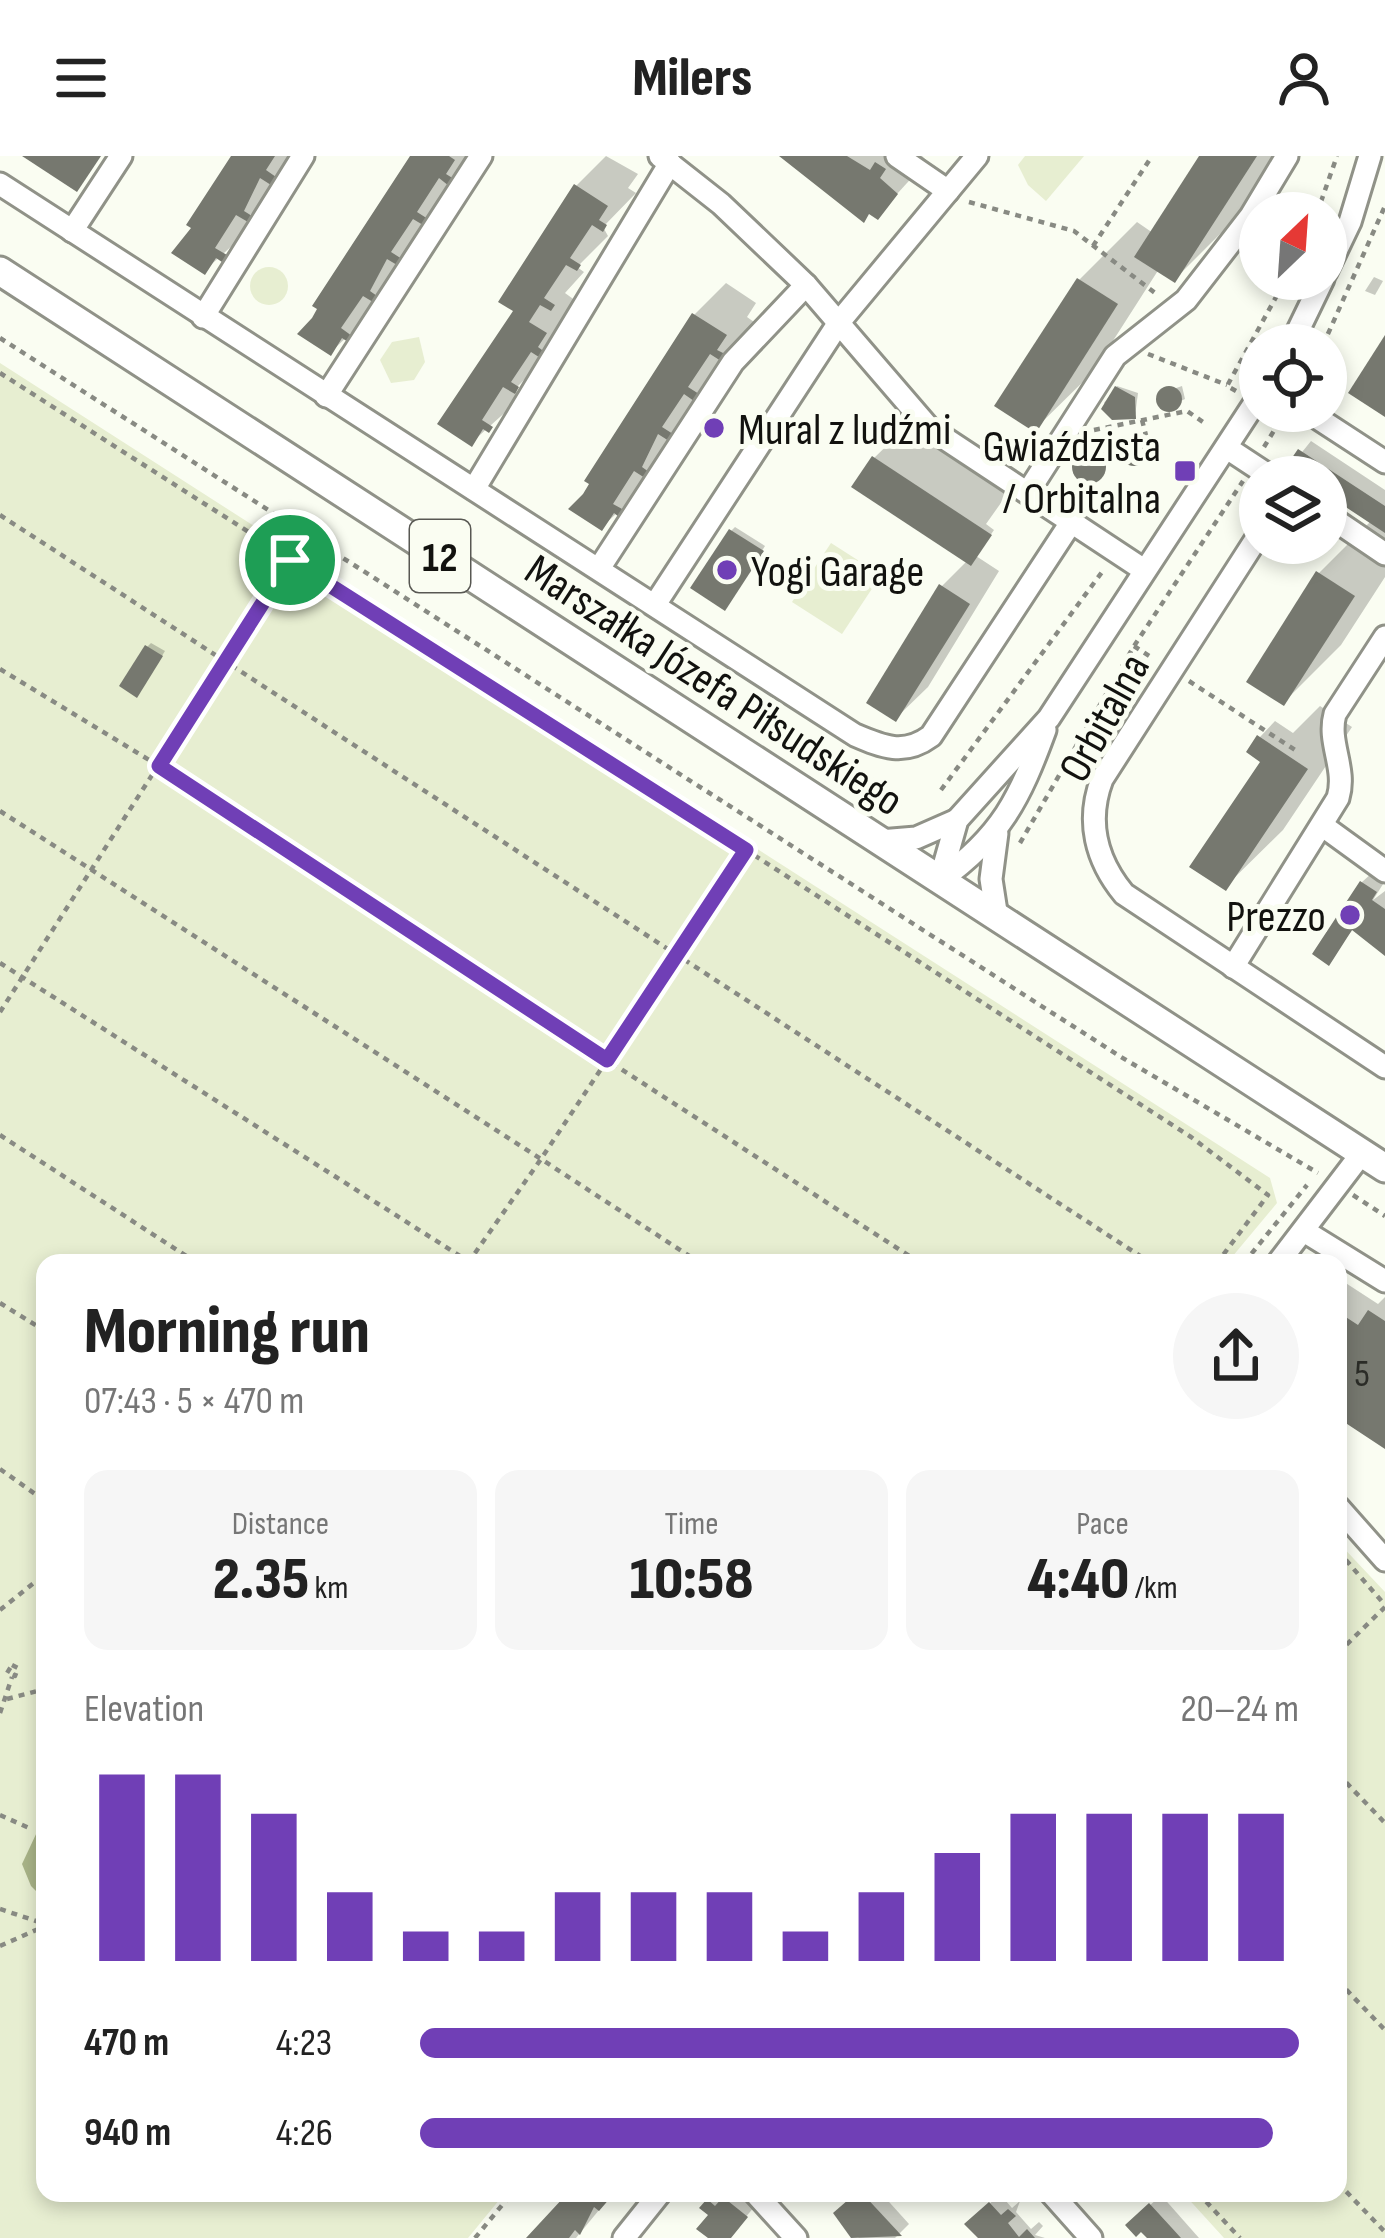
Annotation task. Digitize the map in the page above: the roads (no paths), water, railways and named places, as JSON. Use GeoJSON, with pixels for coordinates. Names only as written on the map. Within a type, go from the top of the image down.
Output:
{"type":"FeatureCollection","features":[{"type":"Feature","properties":{"kind":"main road","name":"Marszałka Józefa Piłsudskiego"},"geometry":{"type":"LineString","coordinates":[[0,272],[1373,1161]]}},
{"type":"Feature","properties":{"kind":"street"},"geometry":{"type":"LineString","coordinates":[[72,231],[121,156]]}},
{"type":"Feature","properties":{"kind":"street"},"geometry":{"type":"LineString","coordinates":[[203,317],[303,156]]}},
{"type":"Feature","properties":{"kind":"street"},"geometry":{"type":"LineString","coordinates":[[326,396],[481,156]]}},
{"type":"Feature","properties":{"kind":"street"},"geometry":{"type":"LineString","coordinates":[[896,156],[948,191]]}},
{"type":"Feature","properties":{"kind":"street"},"geometry":{"type":"LineString","coordinates":[[656,603],[839,321],[976,156]]}},
{"type":"Feature","properties":{"kind":"street"},"geometry":{"type":"LineString","coordinates":[[1347,228],[1370,156]]}},
{"type":"Feature","properties":{"kind":"street"},"geometry":{"type":"LineString","coordinates":[[1028,492],[1126,345],[1174,308],[1251,216],[1288,158]]}},
{"type":"Feature","properties":{"kind":"street"},"geometry":{"type":"LineString","coordinates":[[474,489],[665,159],[806,285],[929,428],[1144,570]]}},
{"type":"Feature","properties":{"kind":"street"},"geometry":{"type":"LineString","coordinates":[[0,184],[855,734],[902,750],[931,736],[1072,521]]}},
{"type":"Feature","properties":{"kind":"street"},"geometry":{"type":"LineString","coordinates":[[600,567],[734,362],[806,285]]}},
{"type":"Feature","properties":{"kind":"street"},"geometry":{"type":"LineString","coordinates":[[880,841],[916,838],[957,820],[1049,718],[1227,448],[1239,422]]}},
{"type":"Feature","properties":{"kind":"street"},"geometry":{"type":"LineString","coordinates":[[1338,432],[1385,462]]}},
{"type":"Feature","properties":{"kind":"street"},"geometry":{"type":"LineString","coordinates":[[1227,448],[1239,456]]}},
{"type":"Feature","properties":{"kind":"street"},"geometry":{"type":"LineString","coordinates":[[1347,528],[1385,554]]}},
{"type":"Feature","properties":{"kind":"street","name":"Orbitalna"},"geometry":{"type":"LineString","coordinates":[[1240,564],[1102,779],[1094,799],[1096,844],[1107,873],[1124,894],[1385,1067]]}},
{"type":"Feature","properties":{"kind":"street"},"geometry":{"type":"LineString","coordinates":[[1232,967],[1323,826],[1342,783],[1331,728],[1335,714],[1385,637]]}},
{"type":"Feature","properties":{"kind":"street"},"geometry":{"type":"LineString","coordinates":[[940,880],[997,832],[1025,784],[1049,718]]}},
{"type":"Feature","properties":{"kind":"street"},"geometry":{"type":"LineString","coordinates":[[940,880],[957,820]]}},
{"type":"Feature","properties":{"kind":"street"},"geometry":{"type":"LineString","coordinates":[[1323,826],[1385,871]]}},
{"type":"Feature","properties":{"kind":"street"},"geometry":{"type":"LineString","coordinates":[[997,832],[991,879],[997,918]]}},
{"type":"Feature","properties":{"kind":"street"},"geometry":{"type":"LineString","coordinates":[[1285,1254],[1373,1161]]}},
{"type":"Feature","properties":{"kind":"street"},"geometry":{"type":"LineString","coordinates":[[1304,1231],[1341,1254]]}},
{"type":"Feature","properties":{"kind":"street"},"geometry":{"type":"LineString","coordinates":[[1347,1258],[1385,1281]]}},
{"type":"Feature","properties":{"kind":"street"},"geometry":{"type":"LineString","coordinates":[[1347,1517],[1385,1560]]}},
{"type":"Feature","properties":{"kind":"street"},"geometry":{"type":"LineString","coordinates":[[624,2238],[653,2202]]}},
{"type":"Feature","properties":{"kind":"street"},"geometry":{"type":"LineString","coordinates":[[763,2202],[796,2238]]}},
{"type":"Feature","properties":{"kind":"street"},"geometry":{"type":"LineString","coordinates":[[1059,2202],[1091,2238]]}},
{"type":"Feature","properties":{"kind":"place","name":"Mural z ludźmi"},"geometry":{"type":"Point","coordinates":[714,428]}},
{"type":"Feature","properties":{"kind":"place","name":"Gwiaździsta / Orbitalna"},"geometry":{"type":"Point","coordinates":[1185,471]}},
{"type":"Feature","properties":{"kind":"place","name":"Yogi Garage"},"geometry":{"type":"Point","coordinates":[727,570]}},
{"type":"Feature","properties":{"kind":"place","name":"Prezzo"},"geometry":{"type":"Point","coordinates":[1350,915]}}]}
